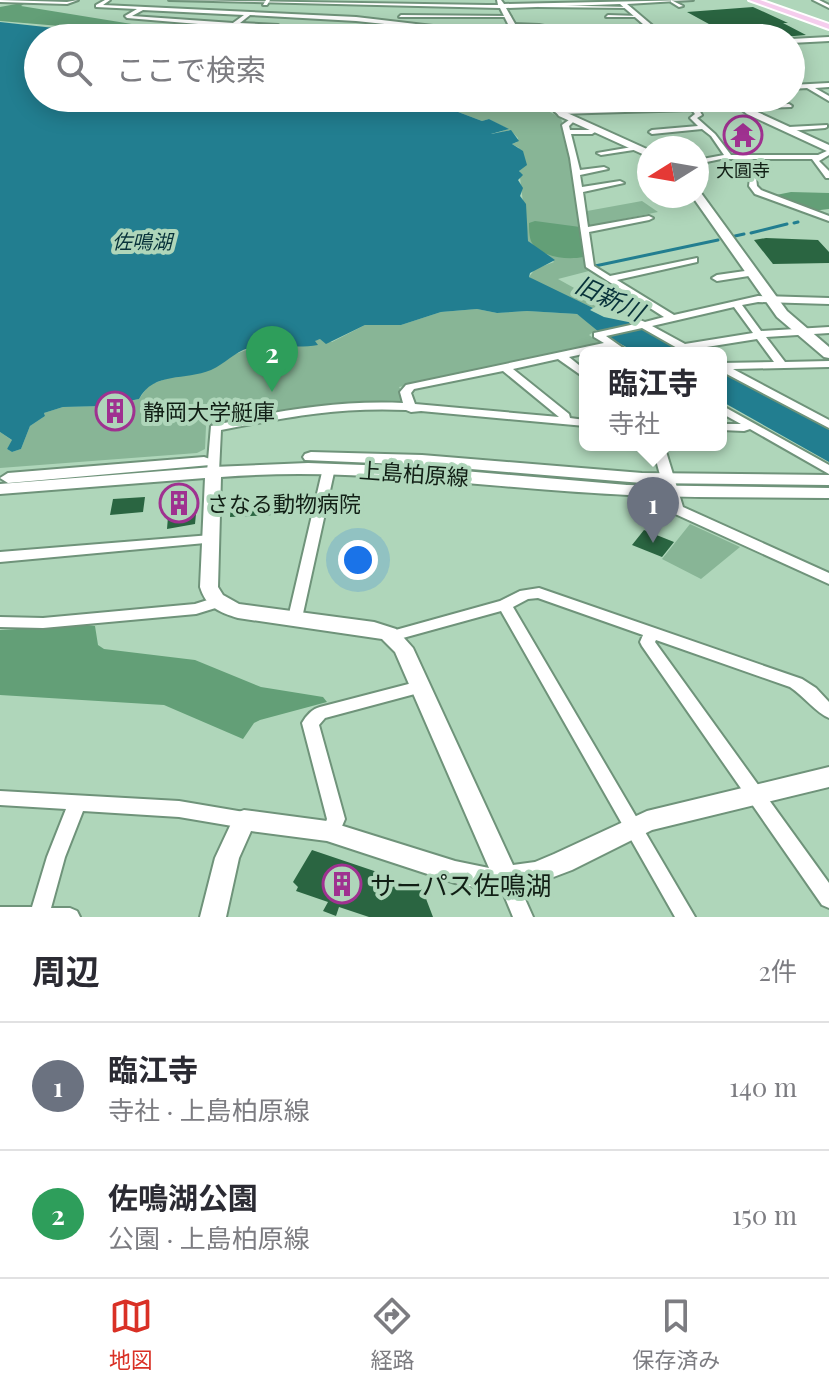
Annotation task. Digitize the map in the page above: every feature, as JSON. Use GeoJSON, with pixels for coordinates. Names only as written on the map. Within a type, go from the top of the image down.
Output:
{"type":"FeatureCollection","features":[{"type":"Feature","properties":{"kind":"main road"},"geometry":{"type":"LineString","coordinates":[[753,0],[829,26]]}},
{"type":"Feature","properties":{"kind":"main road"},"geometry":{"type":"LineString","coordinates":[[761,0],[829,26]]}},
{"type":"Feature","properties":{"kind":"street"},"geometry":{"type":"LineString","coordinates":[[0,1],[67,3],[76,0]]}},
{"type":"Feature","properties":{"kind":"street"},"geometry":{"type":"LineString","coordinates":[[172,0],[540,6],[690,0]]}},
{"type":"Feature","properties":{"kind":"street"},"geometry":{"type":"LineString","coordinates":[[815,0],[829,7]]}},
{"type":"Feature","properties":{"kind":"street"},"geometry":{"type":"LineString","coordinates":[[185,11],[195,1]]}},
{"type":"Feature","properties":{"kind":"street"},"geometry":{"type":"LineString","coordinates":[[673,1],[681,6]]}},
{"type":"Feature","properties":{"kind":"street"},"geometry":{"type":"LineString","coordinates":[[540,6],[561,2],[623,4],[647,24]]}},
{"type":"Feature","properties":{"kind":"street"},"geometry":{"type":"LineString","coordinates":[[142,9],[130,15],[98,13],[108,3],[142,9],[316,17],[509,17]]}},
{"type":"Feature","properties":{"kind":"street"},"geometry":{"type":"LineString","coordinates":[[348,24],[357,17],[363,3]]}},
{"type":"Feature","properties":{"kind":"street"},"geometry":{"type":"LineString","coordinates":[[501,3],[513,24]]}},
{"type":"Feature","properties":{"kind":"street"},"geometry":{"type":"LineString","coordinates":[[130,15],[127,17],[235,24],[248,14]]}},
{"type":"Feature","properties":{"kind":"street"},"geometry":{"type":"LineString","coordinates":[[608,16],[639,17]]}},
{"type":"Feature","properties":{"kind":"street"},"geometry":{"type":"LineString","coordinates":[[309,23],[316,17]]}},
{"type":"Feature","properties":{"kind":"street"},"geometry":{"type":"LineString","coordinates":[[357,17],[407,24]]}},
{"type":"Feature","properties":{"kind":"street"},"geometry":{"type":"LineString","coordinates":[[440,24],[444,17]]}},
{"type":"Feature","properties":{"kind":"street"},"geometry":{"type":"LineString","coordinates":[[468,24],[471,17]]}},
{"type":"Feature","properties":{"kind":"street"},"geometry":{"type":"LineString","coordinates":[[309,23],[328,24]]}},
{"type":"Feature","properties":{"kind":"street"},"geometry":{"type":"LineString","coordinates":[[805,40],[829,39]]}},
{"type":"Feature","properties":{"kind":"street"},"geometry":{"type":"LineString","coordinates":[[805,86],[829,85]]}},
{"type":"Feature","properties":{"kind":"street"},"geometry":{"type":"LineString","coordinates":[[808,86],[829,99]]}},
{"type":"Feature","properties":{"kind":"street"},"geometry":{"type":"LineString","coordinates":[[558,112],[606,112]]}},
{"type":"Feature","properties":{"kind":"street"},"geometry":{"type":"LineString","coordinates":[[558,112],[637,148]]}},
{"type":"Feature","properties":{"kind":"street"},"geometry":{"type":"LineString","coordinates":[[630,112],[641,122]]}},
{"type":"Feature","properties":{"kind":"street"},"geometry":{"type":"LineString","coordinates":[[698,112],[693,118],[729,157]]}},
{"type":"Feature","properties":{"kind":"street"},"geometry":{"type":"LineString","coordinates":[[709,160],[729,157],[816,157],[827,147],[752,112]]}},
{"type":"Feature","properties":{"kind":"street"},"geometry":{"type":"LineString","coordinates":[[759,116],[799,113]]}},
{"type":"Feature","properties":{"kind":"street"},"geometry":{"type":"LineString","coordinates":[[573,119],[565,123],[590,267],[671,317]]}},
{"type":"Feature","properties":{"kind":"street"},"geometry":{"type":"LineString","coordinates":[[652,132],[704,127]]}},
{"type":"Feature","properties":{"kind":"street"},"geometry":{"type":"LineString","coordinates":[[789,129],[827,130]]}},
{"type":"Feature","properties":{"kind":"street"},"geometry":{"type":"LineString","coordinates":[[806,136],[827,130]]}},
{"type":"Feature","properties":{"kind":"street"},"geometry":{"type":"LineString","coordinates":[[567,132],[592,132]]}},
{"type":"Feature","properties":{"kind":"street"},"geometry":{"type":"LineString","coordinates":[[601,153],[637,148]]}},
{"type":"Feature","properties":{"kind":"street"},"geometry":{"type":"LineString","coordinates":[[816,157],[815,160],[829,176]]}},
{"type":"Feature","properties":{"kind":"street"},"geometry":{"type":"LineString","coordinates":[[576,173],[604,169]]}},
{"type":"Feature","properties":{"kind":"street"},"geometry":{"type":"LineString","coordinates":[[753,180],[758,192],[829,219]]}},
{"type":"Feature","properties":{"kind":"street"},"geometry":{"type":"LineString","coordinates":[[579,190],[620,183]]}},
{"type":"Feature","properties":{"kind":"street"},"geometry":{"type":"LineString","coordinates":[[706,208],[770,299],[800,332],[829,354]]}},
{"type":"Feature","properties":{"kind":"street"},"geometry":{"type":"LineString","coordinates":[[816,214],[829,211]]}},
{"type":"Feature","properties":{"kind":"street"},"geometry":{"type":"LineString","coordinates":[[584,230],[649,218]]}},
{"type":"Feature","properties":{"kind":"street"},"geometry":{"type":"LineString","coordinates":[[608,279],[694,260]]}},
{"type":"Feature","properties":{"kind":"street"},"geometry":{"type":"LineString","coordinates":[[717,278],[752,273]]}},
{"type":"Feature","properties":{"kind":"street"},"geometry":{"type":"LineString","coordinates":[[614,347],[599,338],[601,333],[770,299],[829,301]]}},
{"type":"Feature","properties":{"kind":"street"},"geometry":{"type":"LineString","coordinates":[[736,304],[781,364]]}},
{"type":"Feature","properties":{"kind":"street"},"geometry":{"type":"LineString","coordinates":[[639,324],[683,347]]}},
{"type":"Feature","properties":{"kind":"street"},"geometry":{"type":"LineString","coordinates":[[703,347],[760,335],[829,330]]}},
{"type":"Feature","properties":{"kind":"street"},"geometry":{"type":"LineString","coordinates":[[602,347],[611,345]]}},
{"type":"Feature","properties":{"kind":"street"},"geometry":{"type":"LineString","coordinates":[[411,409],[406,389],[579,352]]}},
{"type":"Feature","properties":{"kind":"street"},"geometry":{"type":"LineString","coordinates":[[561,356],[579,370]]}},
{"type":"Feature","properties":{"kind":"street"},"geometry":{"type":"LineString","coordinates":[[727,367],[829,364]]}},
{"type":"Feature","properties":{"kind":"street"},"geometry":{"type":"LineString","coordinates":[[506,368],[565,416],[564,421]]}},
{"type":"Feature","properties":{"kind":"street"},"geometry":{"type":"LineString","coordinates":[[727,370],[829,425]]}},
{"type":"Feature","properties":{"kind":"street"},"geometry":{"type":"LineString","coordinates":[[523,917],[403,648],[392,636],[374,629],[238,611],[217,602],[209,587],[215,428],[321,408],[411,409],[579,422]]}},
{"type":"Feature","properties":{"kind":"street"},"geometry":{"type":"LineString","coordinates":[[727,412],[829,470]]}},
{"type":"Feature","properties":{"kind":"street"},"geometry":{"type":"LineString","coordinates":[[727,427],[750,425]]}},
{"type":"Feature","properties":{"kind":"street"},"geometry":{"type":"LineString","coordinates":[[660,451],[678,510],[829,579]]}},
{"type":"Feature","properties":{"kind":"street","name":"上島柏原線"},"geometry":{"type":"LineString","coordinates":[[0,478],[377,457],[668,485],[829,480]]}},
{"type":"Feature","properties":{"kind":"street","name":"上島柏原線"},"geometry":{"type":"LineString","coordinates":[[0,489],[213,467],[329,468],[829,493]]}},
{"type":"Feature","properties":{"kind":"street"},"geometry":{"type":"LineString","coordinates":[[295,618],[329,468]]}},
{"type":"Feature","properties":{"kind":"street"},"geometry":{"type":"LineString","coordinates":[[0,557],[211,539]]}},
{"type":"Feature","properties":{"kind":"street"},"geometry":{"type":"LineString","coordinates":[[392,636],[505,605],[525,594],[539,593],[796,683],[829,712]]}},
{"type":"Feature","properties":{"kind":"street"},"geometry":{"type":"LineString","coordinates":[[0,622],[30,624],[196,609],[217,602]]}},
{"type":"Feature","properties":{"kind":"street"},"geometry":{"type":"LineString","coordinates":[[505,605],[685,917]]}},
{"type":"Feature","properties":{"kind":"street"},"geometry":{"type":"LineString","coordinates":[[652,632],[647,642],[829,899]]}},
{"type":"Feature","properties":{"kind":"street"},"geometry":{"type":"LineString","coordinates":[[331,832],[336,819],[310,723],[320,713],[420,687]]}},
{"type":"Feature","properties":{"kind":"street"},"geometry":{"type":"LineString","coordinates":[[0,798],[179,809],[331,832],[463,874],[506,878],[535,873],[563,862],[633,826],[829,777]]}},
{"type":"Feature","properties":{"kind":"street"},"geometry":{"type":"LineString","coordinates":[[39,916],[56,857],[77,803]]}},
{"type":"Feature","properties":{"kind":"street"},"geometry":{"type":"LineString","coordinates":[[213,917],[227,858],[244,820]]}},
{"type":"Feature","properties":{"kind":"street"},"geometry":{"type":"LineString","coordinates":[[0,916],[70,917]]}},
{"type":"Feature","properties":{"kind":"green space"},"geometry":{"type":"Polygon","coordinates":[[[27,2],[21,6],[132,24],[0,21],[0,7],[27,2]]]}},
{"type":"Feature","properties":{"kind":"green space"},"geometry":{"type":"Polygon","coordinates":[[[458,112],[550,112],[561,118],[571,158],[589,271],[558,279],[603,304],[593,308],[529,277],[535,269],[554,262],[528,241],[519,148],[512,144],[518,138],[510,130],[491,135],[508,129],[489,119],[482,121],[458,112]]]}},
{"type":"Feature","properties":{"kind":"green space"},"geometry":{"type":"Polygon","coordinates":[[[791,192],[829,193],[829,209],[812,211],[776,195],[791,192]]]}},
{"type":"Feature","properties":{"kind":"green space"},"geometry":{"type":"Polygon","coordinates":[[[637,202],[637,208],[652,208],[658,212],[589,226],[587,211],[637,202]]]}},
{"type":"Feature","properties":{"kind":"green space"},"geometry":{"type":"Polygon","coordinates":[[[535,221],[580,227],[583,257],[556,257],[542,252],[531,241],[529,223],[535,221]]]}},
{"type":"Feature","properties":{"kind":"green space"},"geometry":{"type":"Polygon","coordinates":[[[477,309],[497,313],[577,314],[598,329],[589,335],[603,345],[579,347],[579,350],[399,387],[408,401],[403,405],[316,405],[206,426],[205,449],[197,453],[0,468],[0,432],[13,441],[7,449],[12,452],[21,449],[30,426],[45,416],[44,413],[63,407],[104,406],[139,399],[149,385],[252,348],[289,348],[320,339],[332,342],[365,325],[401,325],[441,312],[477,309]]]}},
{"type":"Feature","properties":{"kind":"green space"},"geometry":{"type":"Polygon","coordinates":[[[690,524],[740,547],[701,579],[662,559],[690,524]]]}},
{"type":"Feature","properties":{"kind":"green space"},"geometry":{"type":"Polygon","coordinates":[[[95,626],[98,645],[104,649],[195,660],[261,687],[323,697],[327,702],[260,720],[254,723],[243,739],[164,705],[0,695],[0,630],[95,626]]]}},
{"type":"Feature","properties":{"kind":"water","name":"佐鳴湖"},"geometry":{"type":"Polygon","coordinates":[[[0,22],[24,25],[24,112],[458,112],[482,121],[489,119],[509,129],[491,134],[511,130],[519,141],[512,144],[523,151],[527,165],[519,171],[523,175],[518,180],[523,188],[520,196],[526,204],[528,241],[555,260],[530,273],[529,277],[593,308],[590,310],[604,317],[633,323],[677,347],[626,347],[599,332],[577,314],[497,313],[477,309],[441,312],[401,325],[365,325],[326,344],[320,339],[315,341],[318,345],[249,348],[211,370],[153,384],[139,399],[104,406],[63,407],[44,413],[45,416],[30,426],[21,449],[12,452],[7,449],[12,440],[0,432],[0,22]]]}},
{"type":"Feature","properties":{"kind":"water"},"geometry":{"type":"Polygon","coordinates":[[[727,374],[829,428],[829,462],[727,404],[727,374]]]}},
{"type":"Feature","properties":{"kind":"building"},"geometry":{"type":"Polygon","coordinates":[[[753,7],[788,23],[709,24],[687,12],[753,7]]]}},
{"type":"Feature","properties":{"kind":"building"},"geometry":{"type":"Polygon","coordinates":[[[754,240],[818,240],[829,252],[829,263],[773,264],[754,240]]]}},
{"type":"Feature","properties":{"kind":"building","name":"さなる動物病院"},"geometry":{"type":"Polygon","coordinates":[[[189,491],[187,514],[196,514],[195,524],[167,529],[170,492],[189,491]]]}},
{"type":"Feature","properties":{"kind":"building"},"geometry":{"type":"Polygon","coordinates":[[[145,497],[143,512],[110,515],[113,499],[145,497]]]}},
{"type":"Feature","properties":{"kind":"building"},"geometry":{"type":"Polygon","coordinates":[[[274,500],[273,515],[230,517],[231,503],[274,500]]]}},
{"type":"Feature","properties":{"kind":"building"},"geometry":{"type":"Polygon","coordinates":[[[644,530],[674,542],[662,557],[632,545],[644,530]]]}},
{"type":"Feature","properties":{"kind":"building","name":"サーパス佐鳴湖"},"geometry":{"type":"Polygon","coordinates":[[[312,850],[392,877],[386,889],[409,882],[410,886],[420,883],[433,917],[369,917],[339,907],[336,916],[323,911],[328,902],[296,891],[298,887],[293,882],[312,850]]]}},
{"type":"Feature","properties":{"kind":"waterway"},"geometry":{"type":"LineString","coordinates":[[794,223],[798,222]]}},
{"type":"Feature","properties":{"kind":"waterway"},"geometry":{"type":"LineString","coordinates":[[751,233],[787,224]]}},
{"type":"Feature","properties":{"kind":"waterway"},"geometry":{"type":"LineString","coordinates":[[735,236],[744,234]]}},
{"type":"Feature","properties":{"kind":"waterway","name":"旧新川"},"geometry":{"type":"LineString","coordinates":[[595,266],[718,240]]}},
{"type":"Feature","properties":{"kind":"place","name":"大圓寺"},"geometry":{"type":"Point","coordinates":[743,135]}},
{"type":"Feature","properties":{"kind":"place","name":"佐鳴湖公園"},"geometry":{"type":"Point","coordinates":[272,392]}},
{"type":"Feature","properties":{"kind":"place","name":"静岡大学艇庫"},"geometry":{"type":"Point","coordinates":[115,411]}},
{"type":"Feature","properties":{"kind":"place","name":"さなる動物病院"},"geometry":{"type":"Point","coordinates":[179,503]}},
{"type":"Feature","properties":{"kind":"place","name":"臨江寺"},"geometry":{"type":"Point","coordinates":[653,543]}},
{"type":"Feature","properties":{"kind":"place","name":"サーパス佐鳴湖"},"geometry":{"type":"Point","coordinates":[342,884]}}]}
